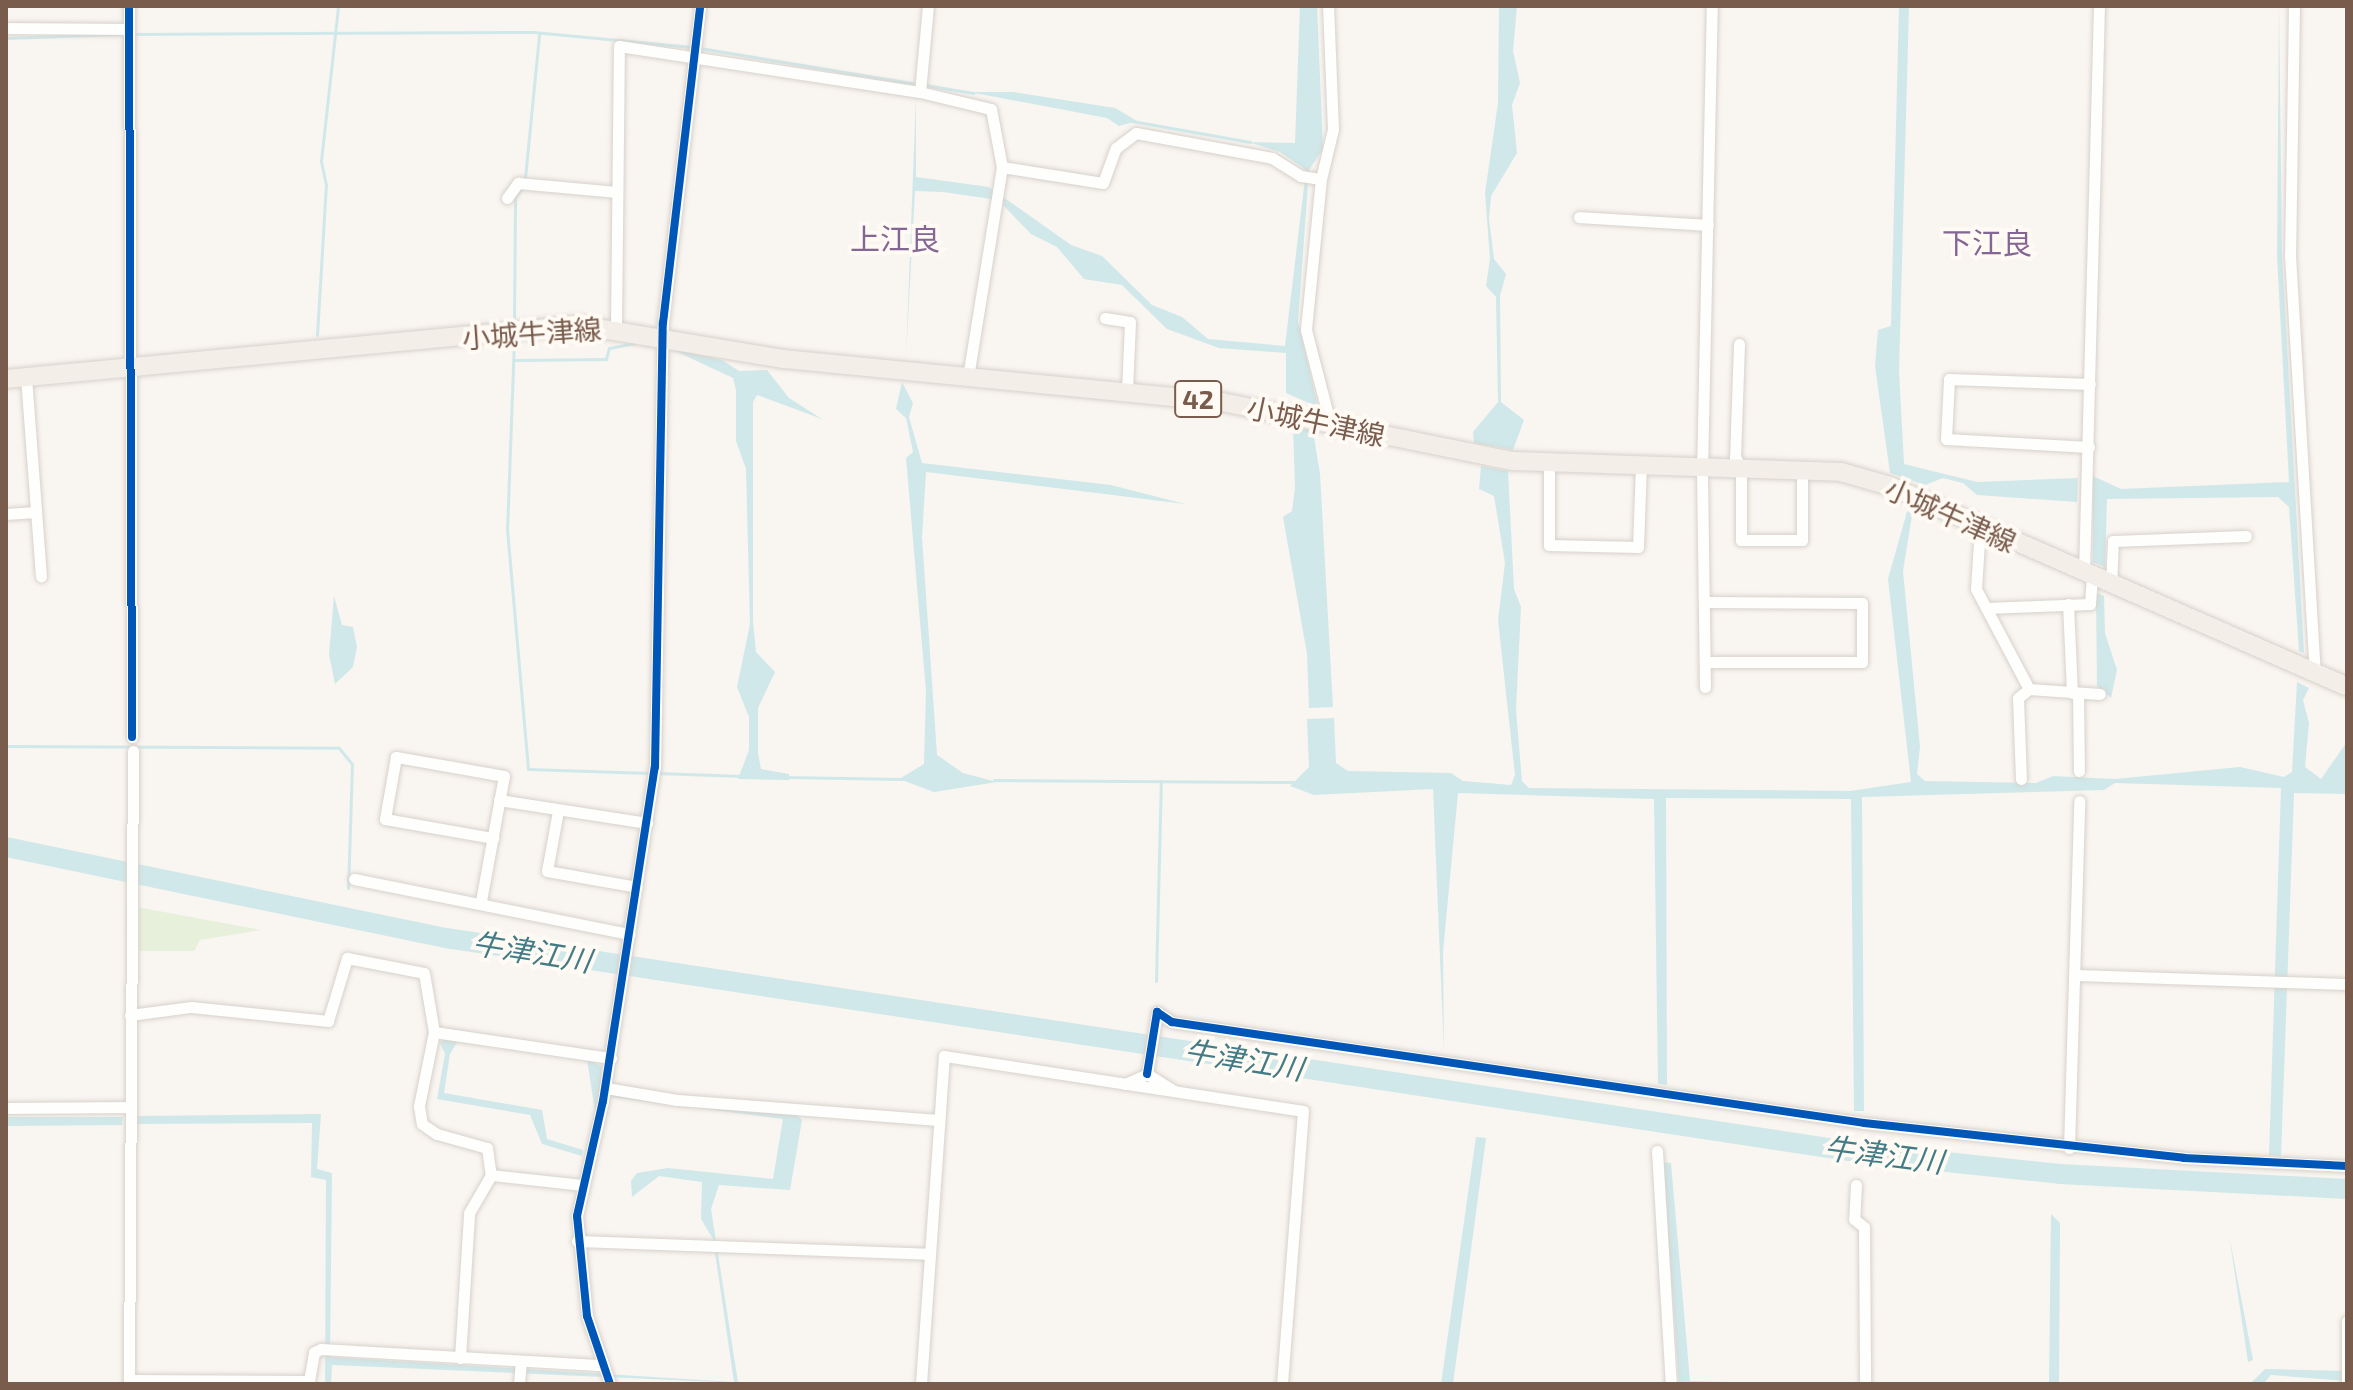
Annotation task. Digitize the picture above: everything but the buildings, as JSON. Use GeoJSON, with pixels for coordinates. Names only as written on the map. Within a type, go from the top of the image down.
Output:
{"type":"FeatureCollection","features":[{"type":"Feature","properties":{"kind":"main road","name":"小城牛津線"},"geometry":{"type":"LineString","coordinates":[[6,379],[540,328],[616,327],[662,345],[1234,404],[1453,452],[1549,463],[1802,467],[1890,486],[2315,676],[2347,687]]}},
{"type":"Feature","properties":{"kind":"street"},"geometry":{"type":"LineString","coordinates":[[129,6],[132,737]]}},
{"type":"Feature","properties":{"kind":"street"},"geometry":{"type":"LineString","coordinates":[[133,751],[129,1382],[309,1381],[314,1352],[328,1349],[521,1362],[606,1376],[577,1241],[581,1185],[606,1088],[655,767],[662,345],[700,6]]}},
{"type":"Feature","properties":{"kind":"street"},"geometry":{"type":"LineString","coordinates":[[920,92],[928,6]]}},
{"type":"Feature","properties":{"kind":"street"},"geometry":{"type":"LineString","coordinates":[[1328,6],[1333,129],[1318,178],[1306,330],[1330,423]]}},
{"type":"Feature","properties":{"kind":"street"},"geometry":{"type":"LineString","coordinates":[[1705,687],[1712,6]]}},
{"type":"Feature","properties":{"kind":"street"},"geometry":{"type":"LineString","coordinates":[[1986,608],[2090,604],[2089,447],[2099,6]]}},
{"type":"Feature","properties":{"kind":"street"},"geometry":{"type":"LineString","coordinates":[[2294,6],[2290,255],[2315,676]]}},
{"type":"Feature","properties":{"kind":"street"},"geometry":{"type":"LineString","coordinates":[[6,28],[129,35]]}},
{"type":"Feature","properties":{"kind":"street"},"geometry":{"type":"LineString","coordinates":[[616,327],[619,46],[695,50],[920,92],[991,109],[1002,167],[989,270],[976,301],[968,377]]}},
{"type":"Feature","properties":{"kind":"street"},"geometry":{"type":"LineString","coordinates":[[1002,167],[1103,183],[1116,148],[1136,133],[1272,158],[1301,176],[1318,178]]}},
{"type":"Feature","properties":{"kind":"street"},"geometry":{"type":"LineString","coordinates":[[507,198],[524,184],[617,192]]}},
{"type":"Feature","properties":{"kind":"street"},"geometry":{"type":"LineString","coordinates":[[1579,217],[1708,225]]}},
{"type":"Feature","properties":{"kind":"street"},"geometry":{"type":"LineString","coordinates":[[1105,318],[1130,322],[1127,392]]}},
{"type":"Feature","properties":{"kind":"street"},"geometry":{"type":"LineString","coordinates":[[1739,344],[1735,457],[1741,467],[1741,540],[1802,540],[1802,467]]}},
{"type":"Feature","properties":{"kind":"street"},"geometry":{"type":"LineString","coordinates":[[26,377],[41,576]]}},
{"type":"Feature","properties":{"kind":"street"},"geometry":{"type":"LineString","coordinates":[[2089,447],[1946,439],[1949,379],[2090,384]]}},
{"type":"Feature","properties":{"kind":"street"},"geometry":{"type":"LineString","coordinates":[[1549,463],[1549,545],[1638,547],[1641,466]]}},
{"type":"Feature","properties":{"kind":"street"},"geometry":{"type":"LineString","coordinates":[[6,514],[36,512]]}},
{"type":"Feature","properties":{"kind":"street"},"geometry":{"type":"LineString","coordinates":[[1980,527],[1976,589],[2029,689]]}},
{"type":"Feature","properties":{"kind":"street"},"geometry":{"type":"LineString","coordinates":[[2111,586],[2113,541],[2246,536]]}},
{"type":"Feature","properties":{"kind":"street"},"geometry":{"type":"LineString","coordinates":[[1705,662],[1862,662],[1862,603],[1706,602]]}},
{"type":"Feature","properties":{"kind":"street"},"geometry":{"type":"LineString","coordinates":[[2068,604],[2079,771]]}},
{"type":"Feature","properties":{"kind":"street"},"geometry":{"type":"LineString","coordinates":[[2021,779],[2018,698],[2029,689],[2100,694]]}},
{"type":"Feature","properties":{"kind":"street"},"geometry":{"type":"LineString","coordinates":[[481,901],[493,838],[499,800],[504,776],[396,757],[385,819],[493,838]]}},
{"type":"Feature","properties":{"kind":"street"},"geometry":{"type":"LineString","coordinates":[[499,800],[647,823]]}},
{"type":"Feature","properties":{"kind":"street"},"geometry":{"type":"LineString","coordinates":[[2069,1148],[2079,801]]}},
{"type":"Feature","properties":{"kind":"street"},"geometry":{"type":"LineString","coordinates":[[558,811],[547,871],[637,887]]}},
{"type":"Feature","properties":{"kind":"street"},"geometry":{"type":"LineString","coordinates":[[354,879],[481,901],[630,934]]}},
{"type":"Feature","properties":{"kind":"street"},"geometry":{"type":"LineString","coordinates":[[130,1015],[191,1007],[328,1021],[347,958],[424,973],[434,1032],[419,1106],[422,1124],[487,1148],[491,1175],[469,1213],[460,1358]]}},
{"type":"Feature","properties":{"kind":"street"},"geometry":{"type":"LineString","coordinates":[[2075,975],[2347,984]]}},
{"type":"Feature","properties":{"kind":"street"},"geometry":{"type":"LineString","coordinates":[[1147,1074],[1157,1012],[1172,1022],[1426,1060],[2069,1148],[2347,1166]]}},
{"type":"Feature","properties":{"kind":"street"},"geometry":{"type":"LineString","coordinates":[[434,1032],[611,1058]]}},
{"type":"Feature","properties":{"kind":"street"},"geometry":{"type":"LineString","coordinates":[[921,1384],[944,1056],[1303,1111],[1282,1384]]}},
{"type":"Feature","properties":{"kind":"street"},"geometry":{"type":"LineString","coordinates":[[1125,1084],[1147,1074]]}},
{"type":"Feature","properties":{"kind":"street"},"geometry":{"type":"LineString","coordinates":[[1147,1074],[1174,1092]]}},
{"type":"Feature","properties":{"kind":"street"},"geometry":{"type":"LineString","coordinates":[[606,1088],[677,1100],[939,1120]]}},
{"type":"Feature","properties":{"kind":"street"},"geometry":{"type":"LineString","coordinates":[[6,1108],[129,1107]]}},
{"type":"Feature","properties":{"kind":"street"},"geometry":{"type":"LineString","coordinates":[[1657,1151],[1671,1384]]}},
{"type":"Feature","properties":{"kind":"street"},"geometry":{"type":"LineString","coordinates":[[491,1175],[581,1185]]}},
{"type":"Feature","properties":{"kind":"street"},"geometry":{"type":"LineString","coordinates":[[1856,1185],[1854,1219],[1864,1227],[1865,1384]]}},
{"type":"Feature","properties":{"kind":"street"},"geometry":{"type":"LineString","coordinates":[[577,1241],[929,1254]]}},
{"type":"Feature","properties":{"kind":"street"},"geometry":{"type":"LineString","coordinates":[[2347,1321],[2347,1384]]}},
{"type":"Feature","properties":{"kind":"street"},"geometry":{"type":"LineString","coordinates":[[520,1381],[521,1362]]}},
{"type":"Feature","properties":{"kind":"green space"},"geometry":{"type":"Polygon","coordinates":[[[126,905],[261,930],[200,940],[194,951],[127,951],[126,905]]]}},
{"type":"Feature","properties":{"kind":"water"},"geometry":{"type":"Polygon","coordinates":[[[1300,6],[1317,6],[1323,149],[1309,170],[1298,321],[1318,407],[1286,393],[1286,353],[1219,348],[1167,329],[1122,285],[1084,279],[1057,247],[1031,234],[998,200],[943,192],[915,191],[906,357],[916,97],[916,177],[989,187],[1071,245],[1102,256],[1152,305],[1182,317],[1208,339],[1285,346],[1306,170],[1280,152],[1248,142],[1295,143],[1300,6]]]}},
{"type":"Feature","properties":{"kind":"water"},"geometry":{"type":"Polygon","coordinates":[[[1499,6],[1517,6],[1513,51],[1520,83],[1512,105],[1517,153],[1491,196],[1489,219],[1494,259],[1506,274],[1500,296],[1501,402],[1524,420],[1513,450],[1474,443],[1473,432],[1498,402],[1496,297],[1486,286],[1490,259],[1485,193],[1498,103],[1499,6]]]}},
{"type":"Feature","properties":{"kind":"water"},"geometry":{"type":"Polygon","coordinates":[[[1899,6],[1909,6],[1899,371],[1904,464],[1977,482],[2078,478],[2077,502],[1977,495],[1963,483],[1943,478],[1925,485],[1890,473],[1875,366],[1878,330],[1891,326],[1899,6]]]}},
{"type":"Feature","properties":{"kind":"water"},"geometry":{"type":"Polygon","coordinates":[[[2279,6],[2282,255],[2304,653],[2299,651],[2289,507],[2278,497],[2107,499],[2105,567],[2093,562],[2093,476],[2121,489],[2289,482],[2277,256],[2279,6]]]}},
{"type":"Feature","properties":{"kind":"water"},"geometry":{"type":"Polygon","coordinates":[[[969,92],[1013,92],[1115,108],[1137,121],[1119,126],[1107,118],[969,92]]]}},
{"type":"Feature","properties":{"kind":"water"},"geometry":{"type":"Polygon","coordinates":[[[669,348],[722,360],[739,371],[767,370],[789,398],[822,419],[757,395],[753,402],[753,621],[756,652],[775,672],[758,708],[758,753],[761,769],[789,774],[789,780],[738,779],[749,750],[749,717],[737,687],[750,624],[746,469],[736,441],[736,390],[733,378],[669,348]]]}},
{"type":"Feature","properties":{"kind":"water"},"geometry":{"type":"Polygon","coordinates":[[[902,382],[913,403],[909,417],[922,463],[1111,485],[1185,504],[926,472],[922,537],[937,755],[963,773],[997,782],[934,792],[899,779],[924,764],[926,691],[906,458],[913,452],[906,418],[896,409],[902,382]]]}},
{"type":"Feature","properties":{"kind":"water"},"geometry":{"type":"Polygon","coordinates":[[[1293,426],[1313,431],[1320,474],[1333,707],[1309,708],[1307,654],[1283,517],[1292,511],[1295,488],[1293,426]]]}},
{"type":"Feature","properties":{"kind":"water"},"geometry":{"type":"Polygon","coordinates":[[[1481,466],[1508,471],[1514,589],[1521,607],[1516,710],[1522,781],[1529,788],[1850,791],[1911,782],[1888,579],[1908,508],[1913,509],[1903,571],[1920,747],[1917,774],[1925,781],[2036,783],[2053,776],[2115,779],[2240,767],[2284,777],[2292,772],[2297,682],[2309,688],[2303,700],[2309,723],[2305,767],[2321,779],[2347,742],[2347,794],[2294,793],[2281,1156],[2269,1155],[2281,788],[2115,783],[2104,790],[1862,797],[1864,1111],[1854,1111],[1851,799],[1666,798],[1667,1085],[1658,1084],[1654,799],[1458,793],[1443,952],[1444,1053],[1433,789],[1314,795],[1290,786],[1309,767],[1307,719],[1334,718],[1336,763],[1348,771],[1451,773],[1463,781],[1511,785],[1515,775],[1498,620],[1505,563],[1494,496],[1479,489],[1481,466]]]}},
{"type":"Feature","properties":{"kind":"water"},"geometry":{"type":"Polygon","coordinates":[[[2096,593],[2104,596],[2105,633],[2117,670],[2111,698],[2097,686],[2096,593]]]}},
{"type":"Feature","properties":{"kind":"water"},"geometry":{"type":"Polygon","coordinates":[[[334,596],[342,625],[353,627],[357,647],[353,667],[335,684],[329,654],[334,596]]]}},
{"type":"Feature","properties":{"kind":"water"},"geometry":{"type":"Polygon","coordinates":[[[446,1038],[459,1039],[450,1054],[444,1093],[542,1110],[547,1139],[583,1150],[582,1156],[542,1144],[530,1115],[437,1099],[445,1054],[440,1043],[446,1038]]]}},
{"type":"Feature","properties":{"kind":"water"},"geometry":{"type":"Polygon","coordinates":[[[587,1060],[602,1066],[600,1090],[794,1113],[802,1120],[790,1190],[719,1185],[711,1209],[738,1382],[766,1384],[332,1365],[331,1384],[325,1384],[326,1180],[311,1177],[312,1123],[135,1124],[135,1116],[321,1114],[317,1169],[332,1173],[330,1357],[734,1382],[713,1239],[701,1219],[702,1182],[659,1176],[632,1197],[631,1181],[637,1173],[668,1168],[773,1179],[783,1119],[601,1096],[595,1111],[587,1060]]]}},
{"type":"Feature","properties":{"kind":"water"},"geometry":{"type":"Polygon","coordinates":[[[6,1117],[123,1117],[122,1125],[6,1126],[6,1117]]]}},
{"type":"Feature","properties":{"kind":"water"},"geometry":{"type":"Polygon","coordinates":[[[1476,1137],[1486,1138],[1453,1384],[1441,1384],[1476,1137]]]}},
{"type":"Feature","properties":{"kind":"water"},"geometry":{"type":"Polygon","coordinates":[[[1663,1162],[1671,1163],[1690,1381],[1811,1384],[1679,1384],[1663,1162]]]}},
{"type":"Feature","properties":{"kind":"water"},"geometry":{"type":"Polygon","coordinates":[[[2051,1214],[2060,1223],[2059,1384],[2049,1384],[2051,1214]]]}},
{"type":"Feature","properties":{"kind":"water"},"geometry":{"type":"Polygon","coordinates":[[[2229,1235],[2253,1360],[2248,1362],[2229,1235]]]}},
{"type":"Feature","properties":{"kind":"water"},"geometry":{"type":"Polygon","coordinates":[[[2265,1369],[2347,1371],[2347,1381],[2271,1375],[2263,1384],[2250,1384],[2265,1369]]]}},
{"type":"Feature","properties":{"kind":"waterway"},"geometry":{"type":"LineString","coordinates":[[317,335],[326,185],[321,161],[338,6]]}},
{"type":"Feature","properties":{"kind":"waterway"},"geometry":{"type":"LineString","coordinates":[[133,34],[533,32],[692,47]]}},
{"type":"Feature","properties":{"kind":"waterway"},"geometry":{"type":"LineString","coordinates":[[6,38],[122,34]]}},
{"type":"Feature","properties":{"kind":"waterway"},"geometry":{"type":"LineString","coordinates":[[525,178],[539,35]]}},
{"type":"Feature","properties":{"kind":"waterway"},"geometry":{"type":"LineString","coordinates":[[700,48],[917,84]]}},
{"type":"Feature","properties":{"kind":"waterway"},"geometry":{"type":"LineString","coordinates":[[925,85],[973,93]]}},
{"type":"Feature","properties":{"kind":"waterway"},"geometry":{"type":"LineString","coordinates":[[1132,121],[1250,142]]}},
{"type":"Feature","properties":{"kind":"waterway"},"geometry":{"type":"LineString","coordinates":[[514,320],[515,197],[524,186]]}},
{"type":"Feature","properties":{"kind":"waterway"},"geometry":{"type":"LineString","coordinates":[[514,340],[507,529],[528,769],[650,773]]}},
{"type":"Feature","properties":{"kind":"waterway"},"geometry":{"type":"LineString","coordinates":[[515,360],[606,359],[609,348],[634,343]]}},
{"type":"Feature","properties":{"kind":"waterway"},"geometry":{"type":"LineString","coordinates":[[6,746],[339,748],[352,764],[348,888]]}},
{"type":"Feature","properties":{"kind":"waterway"},"geometry":{"type":"LineString","coordinates":[[658,773],[742,776]]}},
{"type":"Feature","properties":{"kind":"waterway"},"geometry":{"type":"LineString","coordinates":[[786,777],[902,779]]}},
{"type":"Feature","properties":{"kind":"waterway"},"geometry":{"type":"LineString","coordinates":[[994,780],[1294,782]]}},
{"type":"Feature","properties":{"kind":"waterway"},"geometry":{"type":"LineString","coordinates":[[1156,981],[1161,781]]}},
{"type":"Feature","properties":{"kind":"waterway","name":"牛津江川"},"geometry":{"type":"LineString","coordinates":[[6,847],[446,938],[1861,1153],[2060,1174],[2347,1189]]}},
{"type":"Feature","properties":{"kind":"cycle path"},"geometry":{"type":"LineString","coordinates":[[129,6],[132,737]]}},
{"type":"Feature","properties":{"kind":"cycle path"},"geometry":{"type":"LineString","coordinates":[[610,1384],[587,1316],[577,1216],[603,1101],[655,767],[663,323],[700,6]]}},
{"type":"Feature","properties":{"kind":"cycle path"},"geometry":{"type":"LineString","coordinates":[[1147,1074],[1157,1012],[1172,1022],[1864,1123],[2184,1158],[2347,1166]]}},
{"type":"Feature","properties":{"kind":"district","name":"上江良"},"geometry":{"type":"Point","coordinates":[895,238]}},
{"type":"Feature","properties":{"kind":"district","name":"下江良"},"geometry":{"type":"Point","coordinates":[1987,242]}}]}
